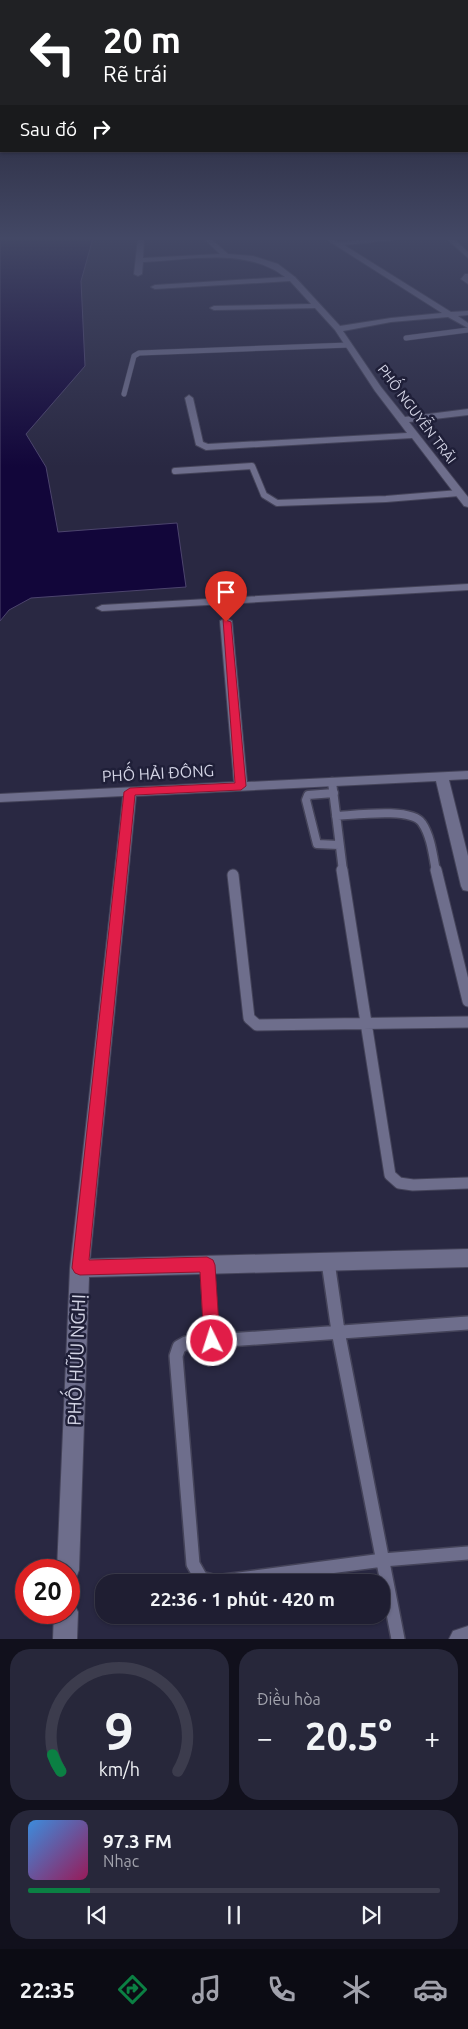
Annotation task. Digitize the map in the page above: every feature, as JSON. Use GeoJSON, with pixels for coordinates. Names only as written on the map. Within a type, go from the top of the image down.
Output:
{"type":"FeatureCollection","features":[{"type":"Feature","properties":{"kind":"street","name":"PHỐ NGUYỄN TRÃI"},"geometry":{"type":"LineString","coordinates":[[325,314],[338,329],[378,389],[416,435],[468,504]]}},
{"type":"Feature","properties":{"kind":"street"},"geometry":{"type":"LineString","coordinates":[[338,329],[392,320],[455,314]]}},
{"type":"Feature","properties":{"kind":"street"},"geometry":{"type":"LineString","coordinates":[[451,315],[468,326]]}},
{"type":"Feature","properties":{"kind":"street"},"geometry":{"type":"LineString","coordinates":[[189,398],[200,443],[206,447],[416,435]]}},
{"type":"Feature","properties":{"kind":"street"},"geometry":{"type":"LineString","coordinates":[[403,420],[468,412]]}},
{"type":"Feature","properties":{"kind":"street"},"geometry":{"type":"LineString","coordinates":[[102,608],[468,587]]}},
{"type":"Feature","properties":{"kind":"street"},"geometry":{"type":"LineString","coordinates":[[226,622],[241,786]]}},
{"type":"Feature","properties":{"kind":"street","name":"PHỐ HẢI ĐÔNG"},"geometry":{"type":"LineString","coordinates":[[0,798],[241,786],[333,788],[468,775]]}},
{"type":"Feature","properties":{"kind":"street"},"geometry":{"type":"LineString","coordinates":[[442,777],[468,886]]}},
{"type":"Feature","properties":{"kind":"street","name":"PHỐ HỮU NGHỊ"},"geometry":{"type":"LineString","coordinates":[[68,1559],[80,1268],[130,792]]}},
{"type":"Feature","properties":{"kind":"street"},"geometry":{"type":"LineString","coordinates":[[80,1268],[468,1258]]}},
{"type":"Feature","properties":{"kind":"street"},"geometry":{"type":"LineString","coordinates":[[65,1639],[66,1624]]}},
{"type":"Feature","properties":{"kind":"street"},"geometry":{"type":"LineString","coordinates":[[461,1639],[468,1638]]}},
{"type":"Feature","properties":{"kind":"lane"},"geometry":{"type":"LineString","coordinates":[[406,338],[468,330]]}},
{"type":"Feature","properties":{"kind":"lane"},"geometry":{"type":"LineString","coordinates":[[124,394],[129,368],[134,356],[139,353],[349,345]]}},
{"type":"Feature","properties":{"kind":"lane"},"geometry":{"type":"LineString","coordinates":[[175,471],[252,466],[264,495],[277,503],[460,494]]}},
{"type":"Feature","properties":{"kind":"lane"},"geometry":{"type":"LineString","coordinates":[[340,845],[317,844],[306,800],[308,795],[333,788],[364,1024],[390,1175],[399,1183],[413,1185],[468,1183]]}},
{"type":"Feature","properties":{"kind":"lane"},"geometry":{"type":"LineString","coordinates":[[336,816],[406,813],[421,820],[426,829],[468,1001]]}},
{"type":"Feature","properties":{"kind":"lane"},"geometry":{"type":"LineString","coordinates":[[233,875],[250,1018],[257,1025],[468,1022]]}},
{"type":"Feature","properties":{"kind":"lane"},"geometry":{"type":"LineString","coordinates":[[328,1262],[338,1331],[398,1639]]}},
{"type":"Feature","properties":{"kind":"lane"},"geometry":{"type":"LineString","coordinates":[[207,1265],[212,1341]]}},
{"type":"Feature","properties":{"kind":"lane"},"geometry":{"type":"LineString","coordinates":[[468,1324],[338,1331],[186,1343],[179,1347],[176,1356],[195,1572],[201,1578],[216,1582],[383,1560],[468,1553]]}},
{"type":"Feature","properties":{"kind":"shaded area"},"geometry":{"type":"Polygon","coordinates":[[[0,314],[83,314],[85,366],[26,434],[46,467],[58,532],[177,523],[186,587],[31,598],[9,610],[0,621],[0,314]]]}},
{"type":"Feature","properties":{"kind":"route"},"geometry":{"type":"LineString","coordinates":[[212,1341],[207,1265],[80,1268],[130,792],[241,786],[226,622]]}}]}
